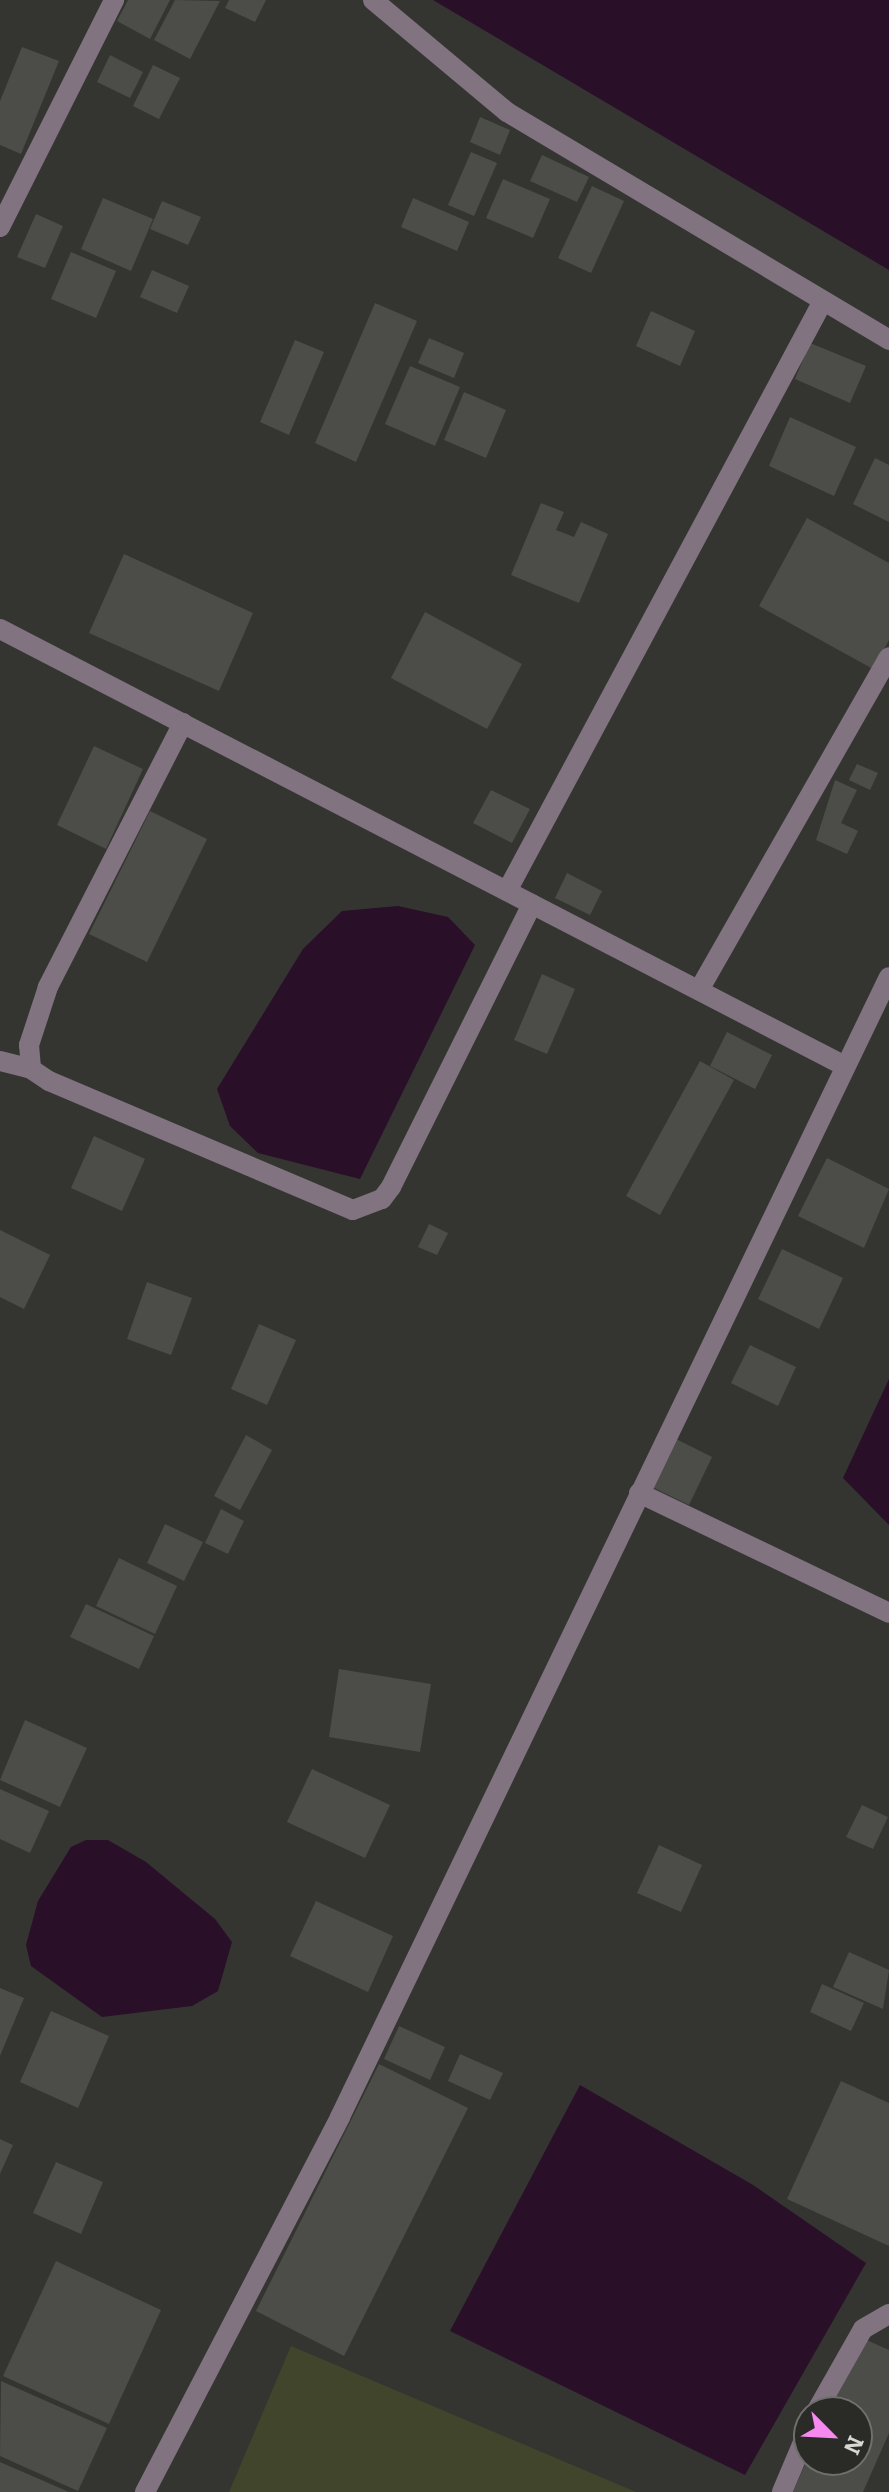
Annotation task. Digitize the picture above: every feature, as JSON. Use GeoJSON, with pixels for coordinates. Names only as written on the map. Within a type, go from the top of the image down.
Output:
{"type":"FeatureCollection","features":[{"type":"Feature","properties":{"kind":"street"},"geometry":{"type":"LineString","coordinates":[[0,227],[114,0]]}},
{"type":"Feature","properties":{"kind":"street"},"geometry":{"type":"LineString","coordinates":[[373,0],[507,112],[889,340]]}},
{"type":"Feature","properties":{"kind":"street"},"geometry":{"type":"LineString","coordinates":[[507,891],[823,301]]}},
{"type":"Feature","properties":{"kind":"street"},"geometry":{"type":"LineString","coordinates":[[0,629],[843,1065]]}},
{"type":"Feature","properties":{"kind":"street"},"geometry":{"type":"LineString","coordinates":[[699,990],[889,657]]}},
{"type":"Feature","properties":{"kind":"street"},"geometry":{"type":"LineString","coordinates":[[31,1069],[29,1045],[48,987],[183,723]]}},
{"type":"Feature","properties":{"kind":"street"},"geometry":{"type":"LineString","coordinates":[[0,1061],[31,1069],[353,1210],[382,1199],[391,1187],[532,904]]}},
{"type":"Feature","properties":{"kind":"street"},"geometry":{"type":"LineString","coordinates":[[145,2492],[340,2117],[843,1065],[889,977]]}},
{"type":"Feature","properties":{"kind":"street"},"geometry":{"type":"LineString","coordinates":[[639,1493],[889,1613]]}},
{"type":"Feature","properties":{"kind":"street"},"geometry":{"type":"LineString","coordinates":[[825,2396],[863,2329],[889,2314]]}},
{"type":"Feature","properties":{"kind":"street"},"geometry":{"type":"LineString","coordinates":[[782,2492],[793,2466]]}},
{"type":"Feature","properties":{"kind":"green space"},"geometry":{"type":"Polygon","coordinates":[[[291,2346],[636,2492],[229,2492],[291,2346]]]}},
{"type":"Feature","properties":{"kind":"shaded area"},"geometry":{"type":"Polygon","coordinates":[[[433,0],[889,0],[889,270],[433,0]]]}},
{"type":"Feature","properties":{"kind":"shaded area"},"geometry":{"type":"Polygon","coordinates":[[[398,906],[448,917],[475,945],[360,1179],[258,1153],[230,1126],[217,1089],[303,949],[342,911],[398,906]]]}},
{"type":"Feature","properties":{"kind":"shaded area"},"geometry":{"type":"Polygon","coordinates":[[[889,1379],[889,1525],[843,1478],[889,1379]]]}},
{"type":"Feature","properties":{"kind":"shaded area"},"geometry":{"type":"Polygon","coordinates":[[[86,1840],[108,1840],[146,1862],[215,1919],[232,1942],[218,1991],[192,2006],[102,2017],[31,1966],[26,1945],[38,1901],[71,1847],[86,1840]]]}},
{"type":"Feature","properties":{"kind":"shaded area"},"geometry":{"type":"Polygon","coordinates":[[[580,2085],[753,2185],[866,2263],[745,2475],[450,2331],[580,2085]]]}},
{"type":"Feature","properties":{"kind":"building"},"geometry":{"type":"Polygon","coordinates":[[[128,0],[170,0],[150,39],[117,21],[128,0]]]}},
{"type":"Feature","properties":{"kind":"building"},"geometry":{"type":"Polygon","coordinates":[[[175,0],[220,1],[190,59],[154,40],[175,0]]]}},
{"type":"Feature","properties":{"kind":"building"},"geometry":{"type":"Polygon","coordinates":[[[229,0],[266,0],[255,22],[225,8],[229,0]]]}},
{"type":"Feature","properties":{"kind":"building"},"geometry":{"type":"Polygon","coordinates":[[[22,47],[59,61],[21,154],[0,145],[0,101],[22,47]]]}},
{"type":"Feature","properties":{"kind":"building"},"geometry":{"type":"Polygon","coordinates":[[[110,55],[143,72],[130,98],[97,82],[110,55]]]}},
{"type":"Feature","properties":{"kind":"building"},"geometry":{"type":"Polygon","coordinates":[[[153,65],[180,78],[159,119],[133,106],[153,65]]]}},
{"type":"Feature","properties":{"kind":"building"},"geometry":{"type":"Polygon","coordinates":[[[480,117],[510,130],[500,155],[470,142],[480,117]]]}},
{"type":"Feature","properties":{"kind":"building"},"geometry":{"type":"Polygon","coordinates":[[[471,152],[497,163],[474,216],[448,205],[471,152]]]}},
{"type":"Feature","properties":{"kind":"building"},"geometry":{"type":"Polygon","coordinates":[[[542,155],[589,177],[577,202],[530,181],[542,155]]]}},
{"type":"Feature","properties":{"kind":"building"},"geometry":{"type":"Polygon","coordinates":[[[503,179],[550,199],[533,238],[486,218],[503,179]]]}},
{"type":"Feature","properties":{"kind":"building"},"geometry":{"type":"Polygon","coordinates":[[[592,186],[624,201],[591,273],[558,258],[592,186]]]}},
{"type":"Feature","properties":{"kind":"building"},"geometry":{"type":"Polygon","coordinates":[[[103,198],[153,219],[131,271],[81,249],[103,198]]]}},
{"type":"Feature","properties":{"kind":"building"},"geometry":{"type":"Polygon","coordinates":[[[413,198],[469,222],[457,251],[401,227],[413,198]]]}},
{"type":"Feature","properties":{"kind":"building"},"geometry":{"type":"Polygon","coordinates":[[[162,201],[201,217],[188,245],[150,229],[162,201]]]}},
{"type":"Feature","properties":{"kind":"building"},"geometry":{"type":"Polygon","coordinates":[[[36,214],[63,226],[45,268],[17,257],[36,214]]]}},
{"type":"Feature","properties":{"kind":"building"},"geometry":{"type":"Polygon","coordinates":[[[71,252],[116,271],[96,318],[51,299],[71,252]]]}},
{"type":"Feature","properties":{"kind":"building"},"geometry":{"type":"Polygon","coordinates":[[[152,270],[189,286],[177,313],[140,297],[152,270]]]}},
{"type":"Feature","properties":{"kind":"building"},"geometry":{"type":"Polygon","coordinates":[[[375,303],[417,321],[356,462],[315,443],[375,303]]]}},
{"type":"Feature","properties":{"kind":"building"},"geometry":{"type":"Polygon","coordinates":[[[651,311],[695,331],[680,366],[636,346],[651,311]]]}},
{"type":"Feature","properties":{"kind":"building"},"geometry":{"type":"Polygon","coordinates":[[[429,338],[464,353],[454,378],[418,363],[429,338]]]}},
{"type":"Feature","properties":{"kind":"building"},"geometry":{"type":"Polygon","coordinates":[[[295,340],[324,352],[289,435],[260,422],[295,340]]]}},
{"type":"Feature","properties":{"kind":"building"},"geometry":{"type":"Polygon","coordinates":[[[810,343],[866,366],[850,403],[795,379],[810,343]]]}},
{"type":"Feature","properties":{"kind":"building"},"geometry":{"type":"Polygon","coordinates":[[[410,366],[460,387],[435,446],[385,424],[410,366]]]}},
{"type":"Feature","properties":{"kind":"building"},"geometry":{"type":"Polygon","coordinates":[[[464,392],[506,410],[486,458],[444,440],[464,392]]]}},
{"type":"Feature","properties":{"kind":"building"},"geometry":{"type":"Polygon","coordinates":[[[790,417],[856,447],[834,496],[769,466],[790,417]]]}},
{"type":"Feature","properties":{"kind":"building"},"geometry":{"type":"Polygon","coordinates":[[[875,458],[889,465],[889,522],[853,504],[875,458]]]}},
{"type":"Feature","properties":{"kind":"building"},"geometry":{"type":"Polygon","coordinates":[[[541,503],[564,512],[556,530],[574,537],[581,522],[608,534],[579,603],[511,575],[541,503]]]}},
{"type":"Feature","properties":{"kind":"building"},"geometry":{"type":"Polygon","coordinates":[[[807,518],[889,563],[889,640],[873,669],[759,606],[807,518]]]}},
{"type":"Feature","properties":{"kind":"building"},"geometry":{"type":"Polygon","coordinates":[[[124,554],[253,613],[219,691],[89,633],[124,554]]]}},
{"type":"Feature","properties":{"kind":"building"},"geometry":{"type":"Polygon","coordinates":[[[425,612],[522,664],[487,729],[391,678],[425,612]]]}},
{"type":"Feature","properties":{"kind":"building"},"geometry":{"type":"Polygon","coordinates":[[[94,746],[143,769],[106,849],[57,825],[94,746]]]}},
{"type":"Feature","properties":{"kind":"building"},"geometry":{"type":"Polygon","coordinates":[[[857,764],[878,773],[870,790],[849,780],[857,764]]]}},
{"type":"Feature","properties":{"kind":"building"},"geometry":{"type":"Polygon","coordinates":[[[835,780],[857,790],[841,823],[858,831],[847,854],[816,840],[835,780]]]}},
{"type":"Feature","properties":{"kind":"building"},"geometry":{"type":"Polygon","coordinates":[[[491,790],[530,809],[512,843],[473,823],[491,790]]]}},
{"type":"Feature","properties":{"kind":"building"},"geometry":{"type":"Polygon","coordinates":[[[150,811],[207,839],[147,962],[89,934],[150,811]]]}},
{"type":"Feature","properties":{"kind":"building"},"geometry":{"type":"Polygon","coordinates":[[[567,873],[602,891],[590,915],[555,898],[567,873]]]}},
{"type":"Feature","properties":{"kind":"building"},"geometry":{"type":"Polygon","coordinates":[[[542,974],[575,989],[547,1054],[514,1040],[542,974]]]}},
{"type":"Feature","properties":{"kind":"building"},"geometry":{"type":"Polygon","coordinates":[[[727,1032],[772,1055],[755,1089],[710,1066],[727,1032]]]}},
{"type":"Feature","properties":{"kind":"building"},"geometry":{"type":"Polygon","coordinates":[[[700,1061],[734,1080],[660,1215],[626,1196],[700,1061]]]}},
{"type":"Feature","properties":{"kind":"building"},"geometry":{"type":"Polygon","coordinates":[[[94,1136],[145,1159],[122,1211],[71,1188],[94,1136]]]}},
{"type":"Feature","properties":{"kind":"building"},"geometry":{"type":"Polygon","coordinates":[[[827,1158],[889,1189],[864,1248],[798,1216],[827,1158]]]}},
{"type":"Feature","properties":{"kind":"building"},"geometry":{"type":"Polygon","coordinates":[[[429,1224],[448,1233],[437,1255],[418,1247],[429,1224]]]}},
{"type":"Feature","properties":{"kind":"building"},"geometry":{"type":"Polygon","coordinates":[[[0,1230],[50,1255],[24,1309],[0,1297],[0,1230]]]}},
{"type":"Feature","properties":{"kind":"building"},"geometry":{"type":"Polygon","coordinates":[[[782,1249],[843,1278],[819,1329],[758,1299],[782,1249]]]}},
{"type":"Feature","properties":{"kind":"building"},"geometry":{"type":"Polygon","coordinates":[[[147,1282],[192,1298],[171,1355],[127,1339],[147,1282]]]}},
{"type":"Feature","properties":{"kind":"building"},"geometry":{"type":"Polygon","coordinates":[[[259,1324],[296,1340],[267,1405],[231,1389],[259,1324]]]}},
{"type":"Feature","properties":{"kind":"building"},"geometry":{"type":"Polygon","coordinates":[[[750,1345],[796,1367],[778,1406],[731,1383],[750,1345]]]}},
{"type":"Feature","properties":{"kind":"building"},"geometry":{"type":"Polygon","coordinates":[[[246,1435],[272,1450],[240,1510],[214,1496],[246,1435]]]}},
{"type":"Feature","properties":{"kind":"building"},"geometry":{"type":"Polygon","coordinates":[[[676,1439],[712,1457],[689,1505],[652,1487],[676,1439]]]}},
{"type":"Feature","properties":{"kind":"building"},"geometry":{"type":"Polygon","coordinates":[[[221,1509],[244,1521],[228,1554],[205,1543],[221,1509]]]}},
{"type":"Feature","properties":{"kind":"building"},"geometry":{"type":"Polygon","coordinates":[[[165,1524],[203,1542],[184,1581],[147,1563],[165,1524]]]}},
{"type":"Feature","properties":{"kind":"building"},"geometry":{"type":"Polygon","coordinates":[[[119,1558],[177,1586],[155,1634],[96,1606],[119,1558]]]}},
{"type":"Feature","properties":{"kind":"building"},"geometry":{"type":"Polygon","coordinates":[[[86,1604],[154,1636],[139,1669],[70,1637],[86,1604]]]}},
{"type":"Feature","properties":{"kind":"building"},"geometry":{"type":"Polygon","coordinates":[[[339,1669],[431,1684],[420,1752],[329,1737],[339,1669]]]}},
{"type":"Feature","properties":{"kind":"building"},"geometry":{"type":"Polygon","coordinates":[[[25,1720],[87,1748],[60,1807],[0,1780],[25,1720]]]}},
{"type":"Feature","properties":{"kind":"building"},"geometry":{"type":"Polygon","coordinates":[[[312,1769],[390,1805],[365,1858],[287,1822],[312,1769]]]}},
{"type":"Feature","properties":{"kind":"building"},"geometry":{"type":"Polygon","coordinates":[[[0,1789],[49,1811],[30,1853],[0,1839],[0,1789]]]}},
{"type":"Feature","properties":{"kind":"building"},"geometry":{"type":"Polygon","coordinates":[[[862,1805],[888,1817],[873,1849],[846,1837],[862,1805]]]}},
{"type":"Feature","properties":{"kind":"building"},"geometry":{"type":"Polygon","coordinates":[[[659,1845],[702,1865],[681,1912],[637,1893],[659,1845]]]}},
{"type":"Feature","properties":{"kind":"building"},"geometry":{"type":"Polygon","coordinates":[[[316,1901],[393,1936],[368,1992],[290,1956],[316,1901]]]}},
{"type":"Feature","properties":{"kind":"building"},"geometry":{"type":"Polygon","coordinates":[[[849,1952],[889,1970],[883,2009],[833,1987],[849,1952]]]}},
{"type":"Feature","properties":{"kind":"building"},"geometry":{"type":"Polygon","coordinates":[[[822,1984],[864,2003],[851,2031],[810,2012],[822,1984]]]}},
{"type":"Feature","properties":{"kind":"building"},"geometry":{"type":"Polygon","coordinates":[[[0,1988],[24,1998],[0,2056],[0,1988]]]}},
{"type":"Feature","properties":{"kind":"building"},"geometry":{"type":"Polygon","coordinates":[[[51,2011],[109,2036],[78,2108],[20,2082],[51,2011]]]}},
{"type":"Feature","properties":{"kind":"building"},"geometry":{"type":"Polygon","coordinates":[[[399,2026],[445,2047],[430,2080],[384,2059],[399,2026]]]}},
{"type":"Feature","properties":{"kind":"building"},"geometry":{"type":"Polygon","coordinates":[[[460,2054],[503,2073],[490,2100],[448,2081],[460,2054]]]}},
{"type":"Feature","properties":{"kind":"building"},"geometry":{"type":"Polygon","coordinates":[[[379,2064],[468,2108],[344,2356],[256,2311],[379,2064]]]}},
{"type":"Feature","properties":{"kind":"building"},"geometry":{"type":"Polygon","coordinates":[[[841,2081],[889,2103],[889,2246],[787,2199],[841,2081]]]}},
{"type":"Feature","properties":{"kind":"building"},"geometry":{"type":"Polygon","coordinates":[[[0,2139],[13,2145],[0,2174],[0,2139]]]}},
{"type":"Feature","properties":{"kind":"building"},"geometry":{"type":"Polygon","coordinates":[[[56,2162],[103,2182],[81,2234],[33,2213],[56,2162]]]}},
{"type":"Feature","properties":{"kind":"building"},"geometry":{"type":"Polygon","coordinates":[[[56,2261],[161,2310],[109,2424],[3,2376],[56,2261]]]}},
{"type":"Feature","properties":{"kind":"building"},"geometry":{"type":"Polygon","coordinates":[[[862,2338],[889,2350],[889,2433],[873,2469],[873,2396],[836,2396],[862,2338]]]}},
{"type":"Feature","properties":{"kind":"building"},"geometry":{"type":"Polygon","coordinates":[[[1,2381],[107,2428],[78,2491],[0,2456],[1,2381]]]}},
{"type":"Feature","properties":{"kind":"building"},"geometry":{"type":"Polygon","coordinates":[[[0,2462],[69,2492],[0,2492],[0,2462]]]}},
{"type":"Feature","properties":{"kind":"building"},"geometry":{"type":"Polygon","coordinates":[[[800,2476],[870,2476],[863,2492],[793,2492],[800,2476]]]}}]}
